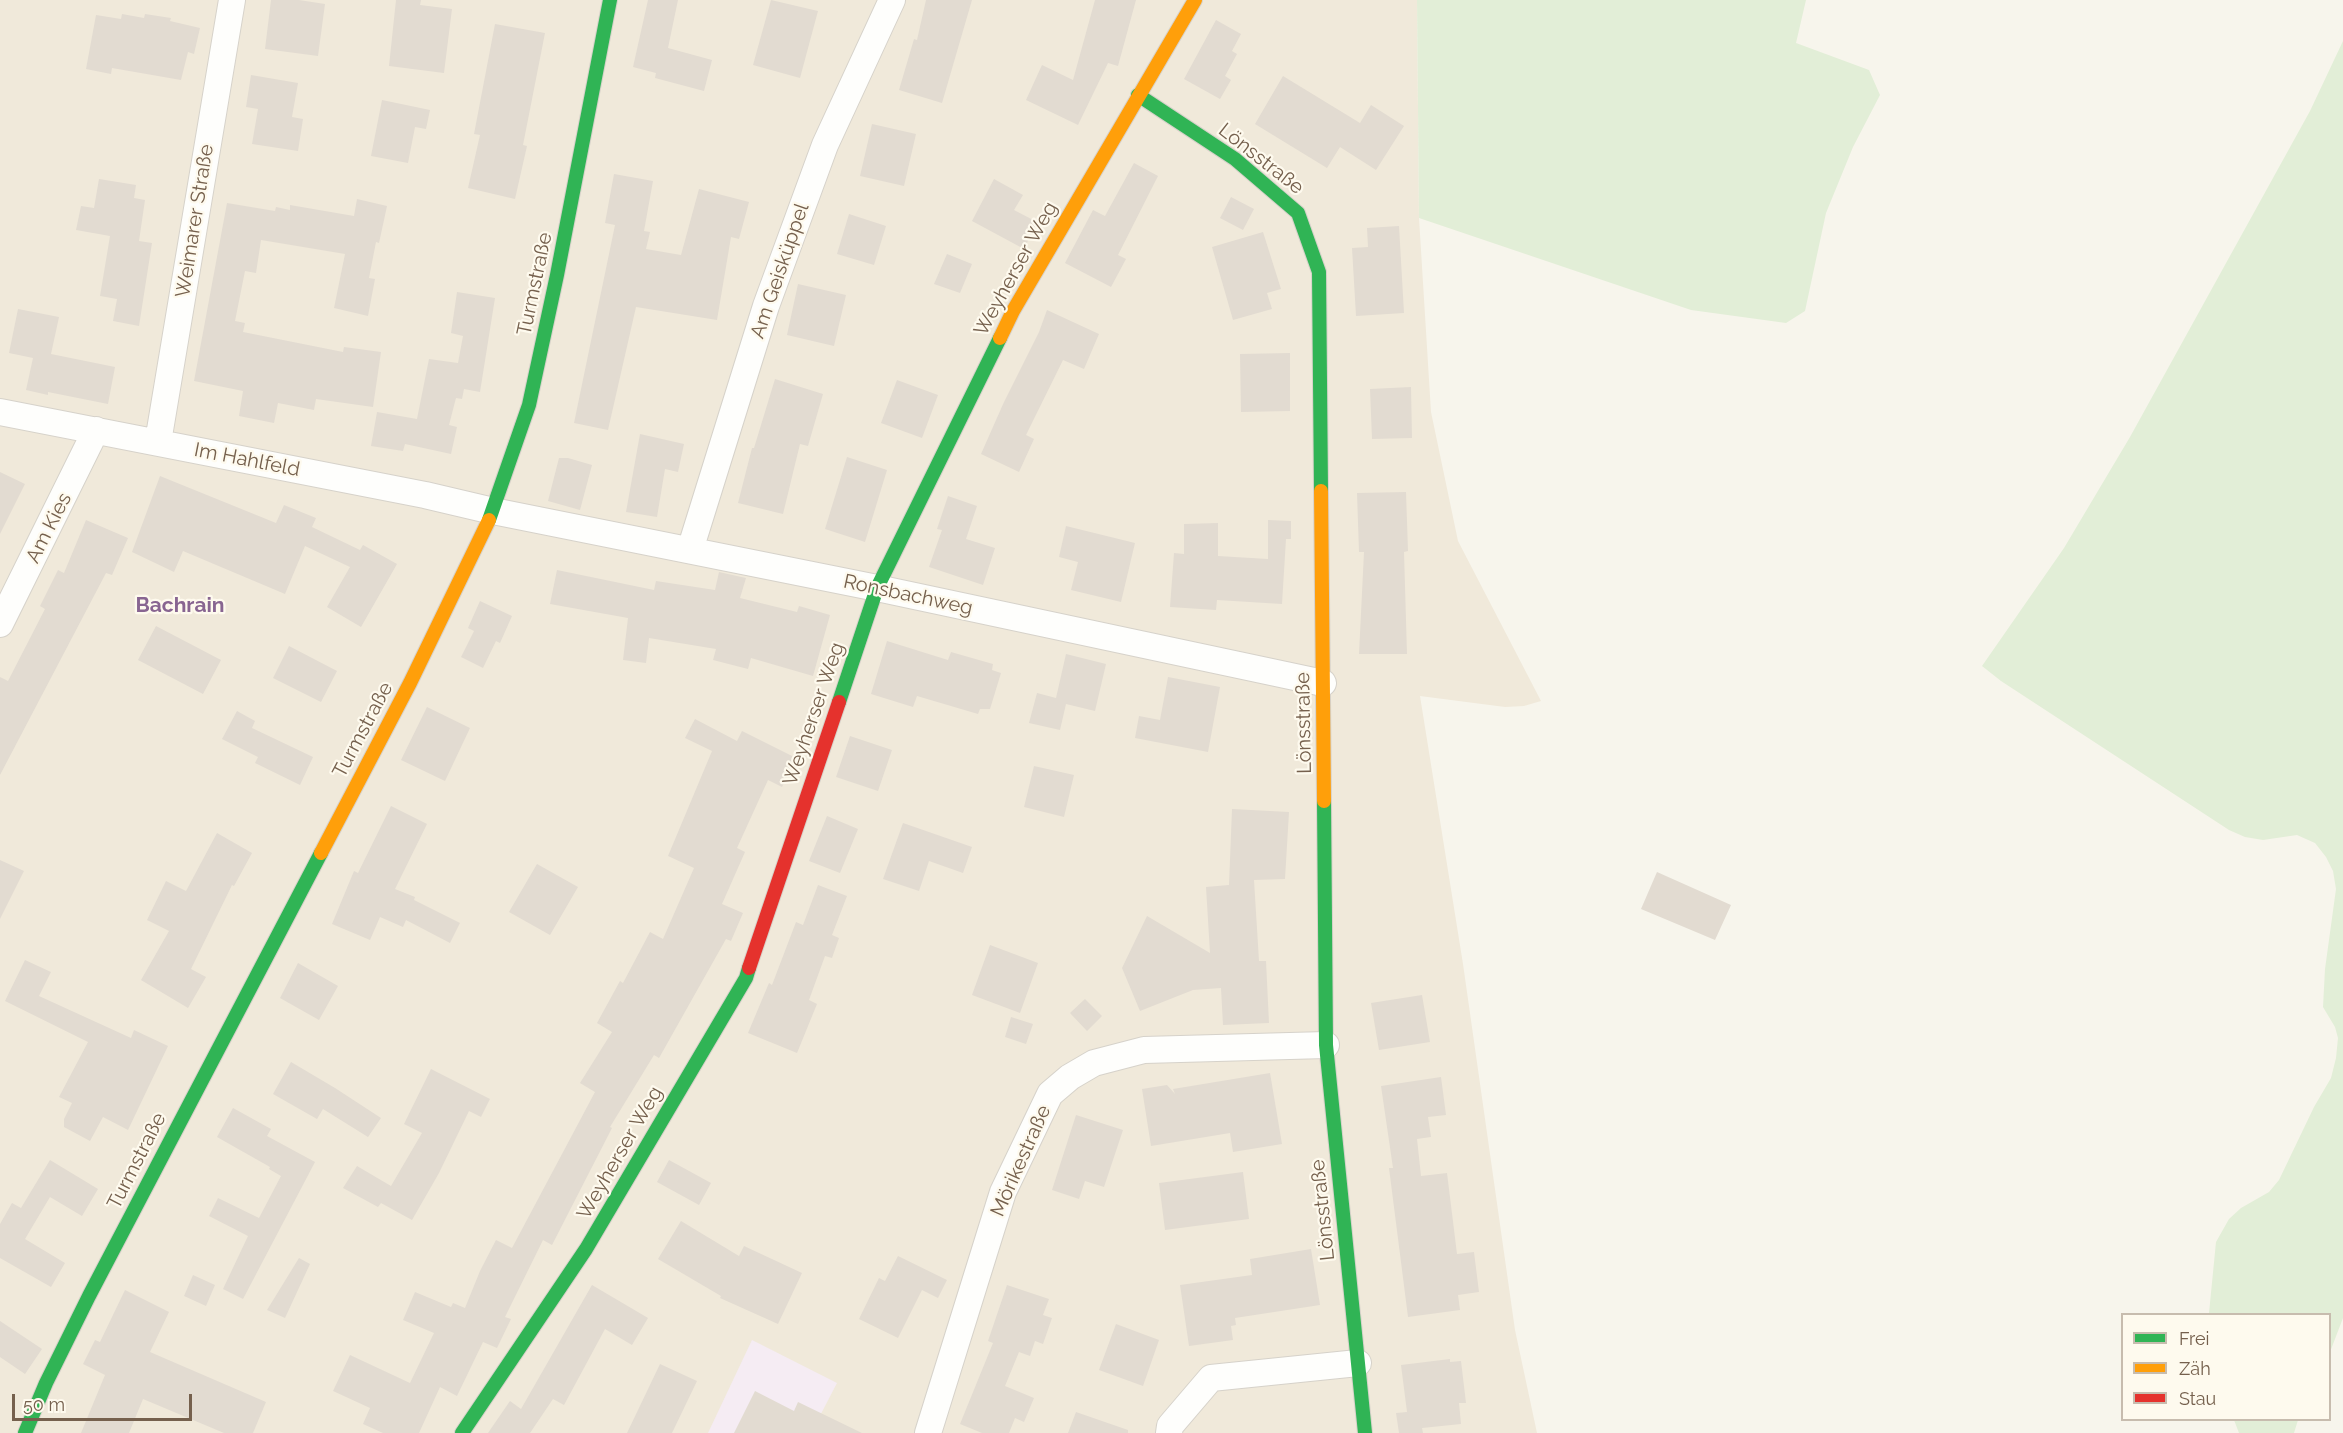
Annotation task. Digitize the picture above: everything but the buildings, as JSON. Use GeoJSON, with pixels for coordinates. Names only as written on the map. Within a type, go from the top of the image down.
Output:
{"type":"FeatureCollection","features":[{"type":"Feature","properties":{"kind":"street","name":"Weimarer Straße"},"geometry":{"type":"LineString","coordinates":[[158,442],[232,0]]}},
{"type":"Feature","properties":{"kind":"street","name":"Turmstraße"},"geometry":{"type":"LineString","coordinates":[[25,1433],[46,1383],[94,1286],[410,683],[493,511],[529,405],[557,275],[610,0]]}},
{"type":"Feature","properties":{"kind":"street","name":"Am Geisküppel"},"geometry":{"type":"LineString","coordinates":[[690,550],[774,284],[825,145],[892,0]]}},
{"type":"Feature","properties":{"kind":"street","name":"Weyherser Weg"},"geometry":{"type":"LineString","coordinates":[[462,1433],[586,1249],[746,978],[877,588],[1012,311],[1195,0]]}},
{"type":"Feature","properties":{"kind":"street","name":"Lönsstraße"},"geometry":{"type":"LineString","coordinates":[[1138,94],[1235,159],[1298,213],[1319,272],[1326,1045],[1365,1433]]}},
{"type":"Feature","properties":{"kind":"street","name":"Im Hahlfeld"},"geometry":{"type":"LineString","coordinates":[[0,412],[424,495],[493,511]]}},
{"type":"Feature","properties":{"kind":"street","name":"Am Kies"},"geometry":{"type":"LineString","coordinates":[[0,624],[96,430]]}},
{"type":"Feature","properties":{"kind":"street","name":"Ronsbachweg"},"geometry":{"type":"LineString","coordinates":[[493,511],[877,588],[1323,683]]}},
{"type":"Feature","properties":{"kind":"street","name":"Mörikestraße"},"geometry":{"type":"LineString","coordinates":[[928,1433],[1002,1192],[1050,1094],[1070,1077],[1094,1063],[1144,1050],[1326,1045]]}},
{"type":"Feature","properties":{"kind":"street"},"geometry":{"type":"LineString","coordinates":[[1169,1433],[1170,1426],[1211,1378],[1358,1363]]}},
{"type":"Feature","properties":{"kind":"shaded area"},"geometry":{"type":"Polygon","coordinates":[[[0,0],[1417,0],[1419,218],[1431,412],[1458,541],[1541,701],[1524,706],[1505,707],[1420,696],[1463,964],[1515,1330],[1537,1433],[0,1433],[0,0]]]}},
{"type":"Feature","properties":{"kind":"shaded area"},"geometry":{"type":"Polygon","coordinates":[[[752,1340],[837,1383],[811,1433],[708,1433],[752,1340]]]}},
{"type":"Feature","properties":{"kind":"green space"},"geometry":{"type":"Polygon","coordinates":[[[1417,0],[1806,0],[1796,43],[1869,70],[1880,95],[1853,147],[1826,213],[1805,311],[1786,323],[1691,310],[1419,218],[1417,0]]]}},
{"type":"Feature","properties":{"kind":"green space"},"geometry":{"type":"Polygon","coordinates":[[[2343,41],[2343,1318],[2331,1349],[2331,1313],[2209,1313],[2216,1242],[2229,1219],[2241,1208],[2269,1192],[2279,1180],[2314,1107],[2331,1078],[2338,1038],[2335,1027],[2323,1007],[2325,969],[2336,889],[2333,871],[2326,857],[2315,843],[2297,835],[2263,840],[2245,837],[2229,830],[2001,681],[1982,666],[2064,548],[2130,437],[2310,111],[2343,41]]]}},
{"type":"Feature","properties":{"kind":"green space"},"geometry":{"type":"Polygon","coordinates":[[[2234,1421],[2298,1421],[2294,1433],[2239,1433],[2234,1421]]]}},
{"type":"Feature","properties":{"kind":"traffic: fast"},"geometry":{"type":"LineString","coordinates":[[489,520],[529,405],[557,275],[610,0]]}},
{"type":"Feature","properties":{"kind":"traffic: fast"},"geometry":{"type":"LineString","coordinates":[[1138,95],[1235,159],[1298,213],[1319,272],[1321,491]]}},
{"type":"Feature","properties":{"kind":"traffic: fast"},"geometry":{"type":"LineString","coordinates":[[839,702],[877,588],[1000,338]]}},
{"type":"Feature","properties":{"kind":"traffic: fast"},"geometry":{"type":"LineString","coordinates":[[1324,801],[1326,1045],[1365,1433]]}},
{"type":"Feature","properties":{"kind":"traffic: fast"},"geometry":{"type":"LineString","coordinates":[[25,1433],[46,1383],[89,1296],[321,853]]}},
{"type":"Feature","properties":{"kind":"traffic: fast"},"geometry":{"type":"LineString","coordinates":[[462,1433],[586,1249],[746,978],[749,968]]}},
{"type":"Feature","properties":{"kind":"traffic: slow"},"geometry":{"type":"LineString","coordinates":[[1000,338],[1013,311],[1195,0]]}},
{"type":"Feature","properties":{"kind":"traffic: slow"},"geometry":{"type":"LineString","coordinates":[[1321,491],[1324,801]]}},
{"type":"Feature","properties":{"kind":"traffic: slow"},"geometry":{"type":"LineString","coordinates":[[321,853],[410,683],[489,520]]}},
{"type":"Feature","properties":{"kind":"traffic: jam"},"geometry":{"type":"LineString","coordinates":[[749,968],[839,702]]}},
{"type":"Feature","properties":{"kind":"district","name":"Bachrain"},"geometry":{"type":"Point","coordinates":[180,606]}}]}
